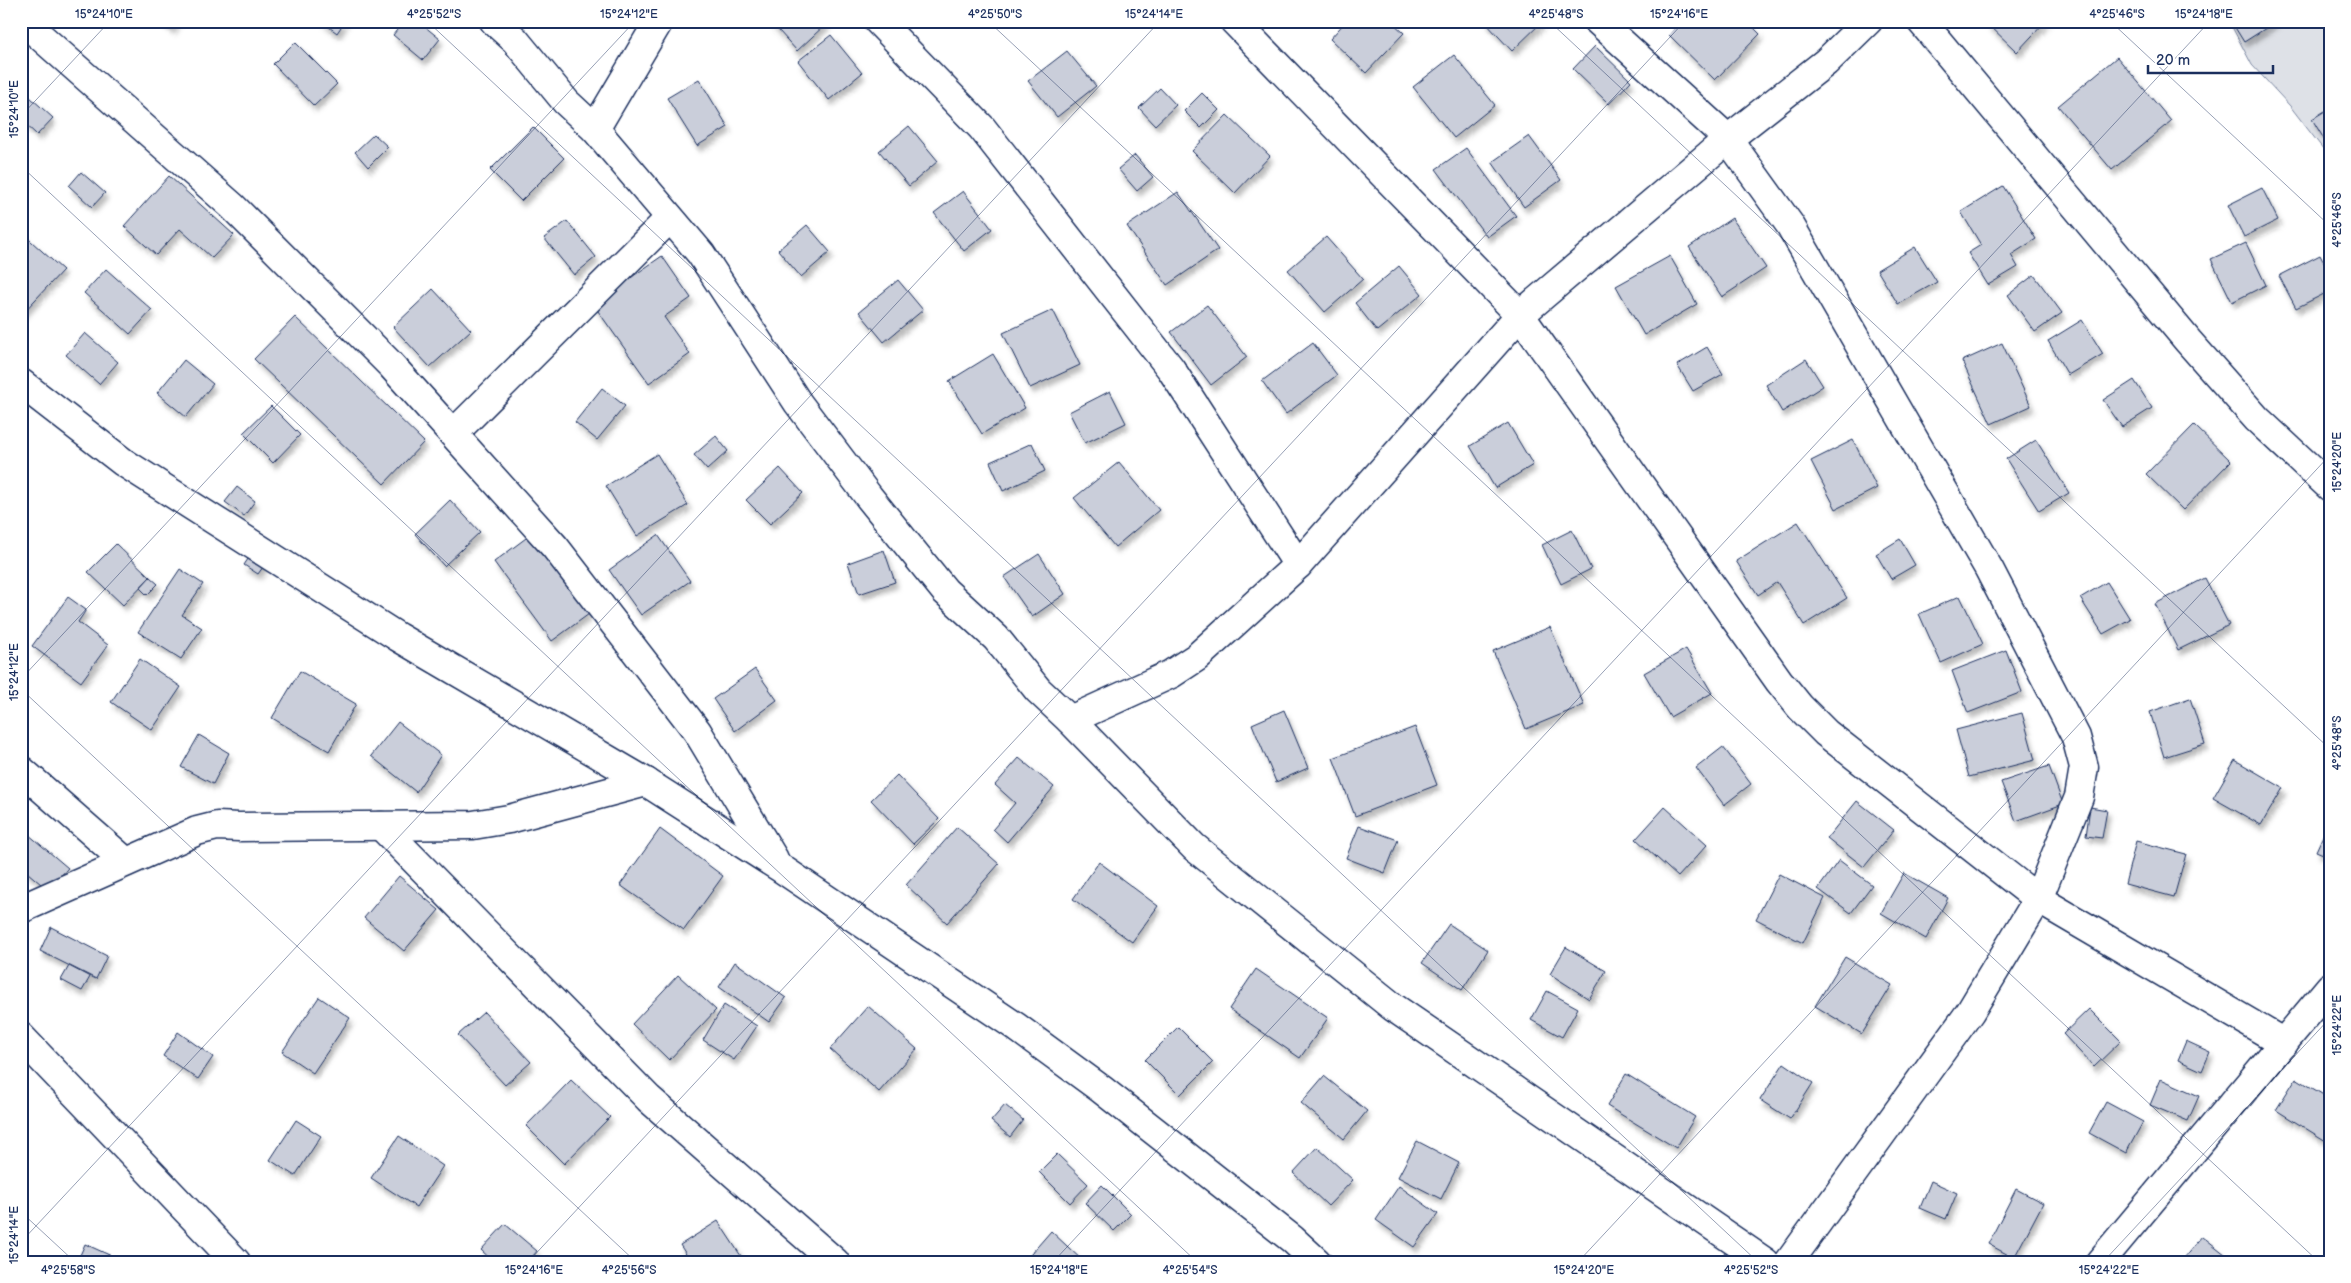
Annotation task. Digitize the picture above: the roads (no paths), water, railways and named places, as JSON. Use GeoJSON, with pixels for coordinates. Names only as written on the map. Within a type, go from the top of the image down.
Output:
{"type":"FeatureCollection","features":[{"type":"Feature","properties":{"kind":"street"},"geometry":{"type":"LineString","coordinates":[[23,21],[232,206],[390,364],[555,547],[697,731],[779,867]]}},
{"type":"Feature","properties":{"kind":"street"},"geometry":{"type":"LineString","coordinates":[[494,21],[514,40],[566,102],[595,129],[669,219],[701,254],[798,403],[869,497],[945,591],[996,638],[1038,690],[1070,720],[1194,847],[1393,1007],[1765,1262]]}},
{"type":"Feature","properties":{"kind":"street"},"geometry":{"type":"LineString","coordinates":[[595,129],[659,21]]}},
{"type":"Feature","properties":{"kind":"street"},"geometry":{"type":"LineString","coordinates":[[878,21],[982,128],[1171,369],[1298,565]]}},
{"type":"Feature","properties":{"kind":"street"},"geometry":{"type":"LineString","coordinates":[[1234,21],[1520,315],[1779,681],[1800,707],[1826,733],[2038,899],[2284,1043]]}},
{"type":"Feature","properties":{"kind":"street"},"geometry":{"type":"LineString","coordinates":[[1598,21],[1728,139],[1790,225],[1989,569],[2076,737],[2084,767],[2080,797],[2038,899],[1970,1012],[1789,1262]]}},
{"type":"Feature","properties":{"kind":"street"},"geometry":{"type":"LineString","coordinates":[[1070,720],[1171,674],[1197,657],[1298,565],[1520,315],[1728,139],[1826,62],[1868,21]]}},
{"type":"Feature","properties":{"kind":"street"},"geometry":{"type":"LineString","coordinates":[[1921,21],[2188,341],[2257,418],[2330,487]]}},
{"type":"Feature","properties":{"kind":"street"},"geometry":{"type":"LineString","coordinates":[[453,434],[669,219]]}},
{"type":"Feature","properties":{"kind":"street"},"geometry":{"type":"LineString","coordinates":[[21,384],[131,468],[398,637],[646,782],[779,867],[1039,1043],[1254,1209],[1317,1262]]}},
{"type":"Feature","properties":{"kind":"street"},"geometry":{"type":"LineString","coordinates":[[21,770],[126,862]]}},
{"type":"Feature","properties":{"kind":"street"},"geometry":{"type":"LineString","coordinates":[[21,909],[197,831],[217,826],[381,826],[494,823],[646,782]]}},
{"type":"Feature","properties":{"kind":"street"},"geometry":{"type":"LineString","coordinates":[[381,826],[649,1099],[835,1262]]}},
{"type":"Feature","properties":{"kind":"street"},"geometry":{"type":"LineString","coordinates":[[2100,1262],[2330,988]]}},
{"type":"Feature","properties":{"kind":"street"},"geometry":{"type":"LineString","coordinates":[[21,1037],[236,1262]]}}]}
